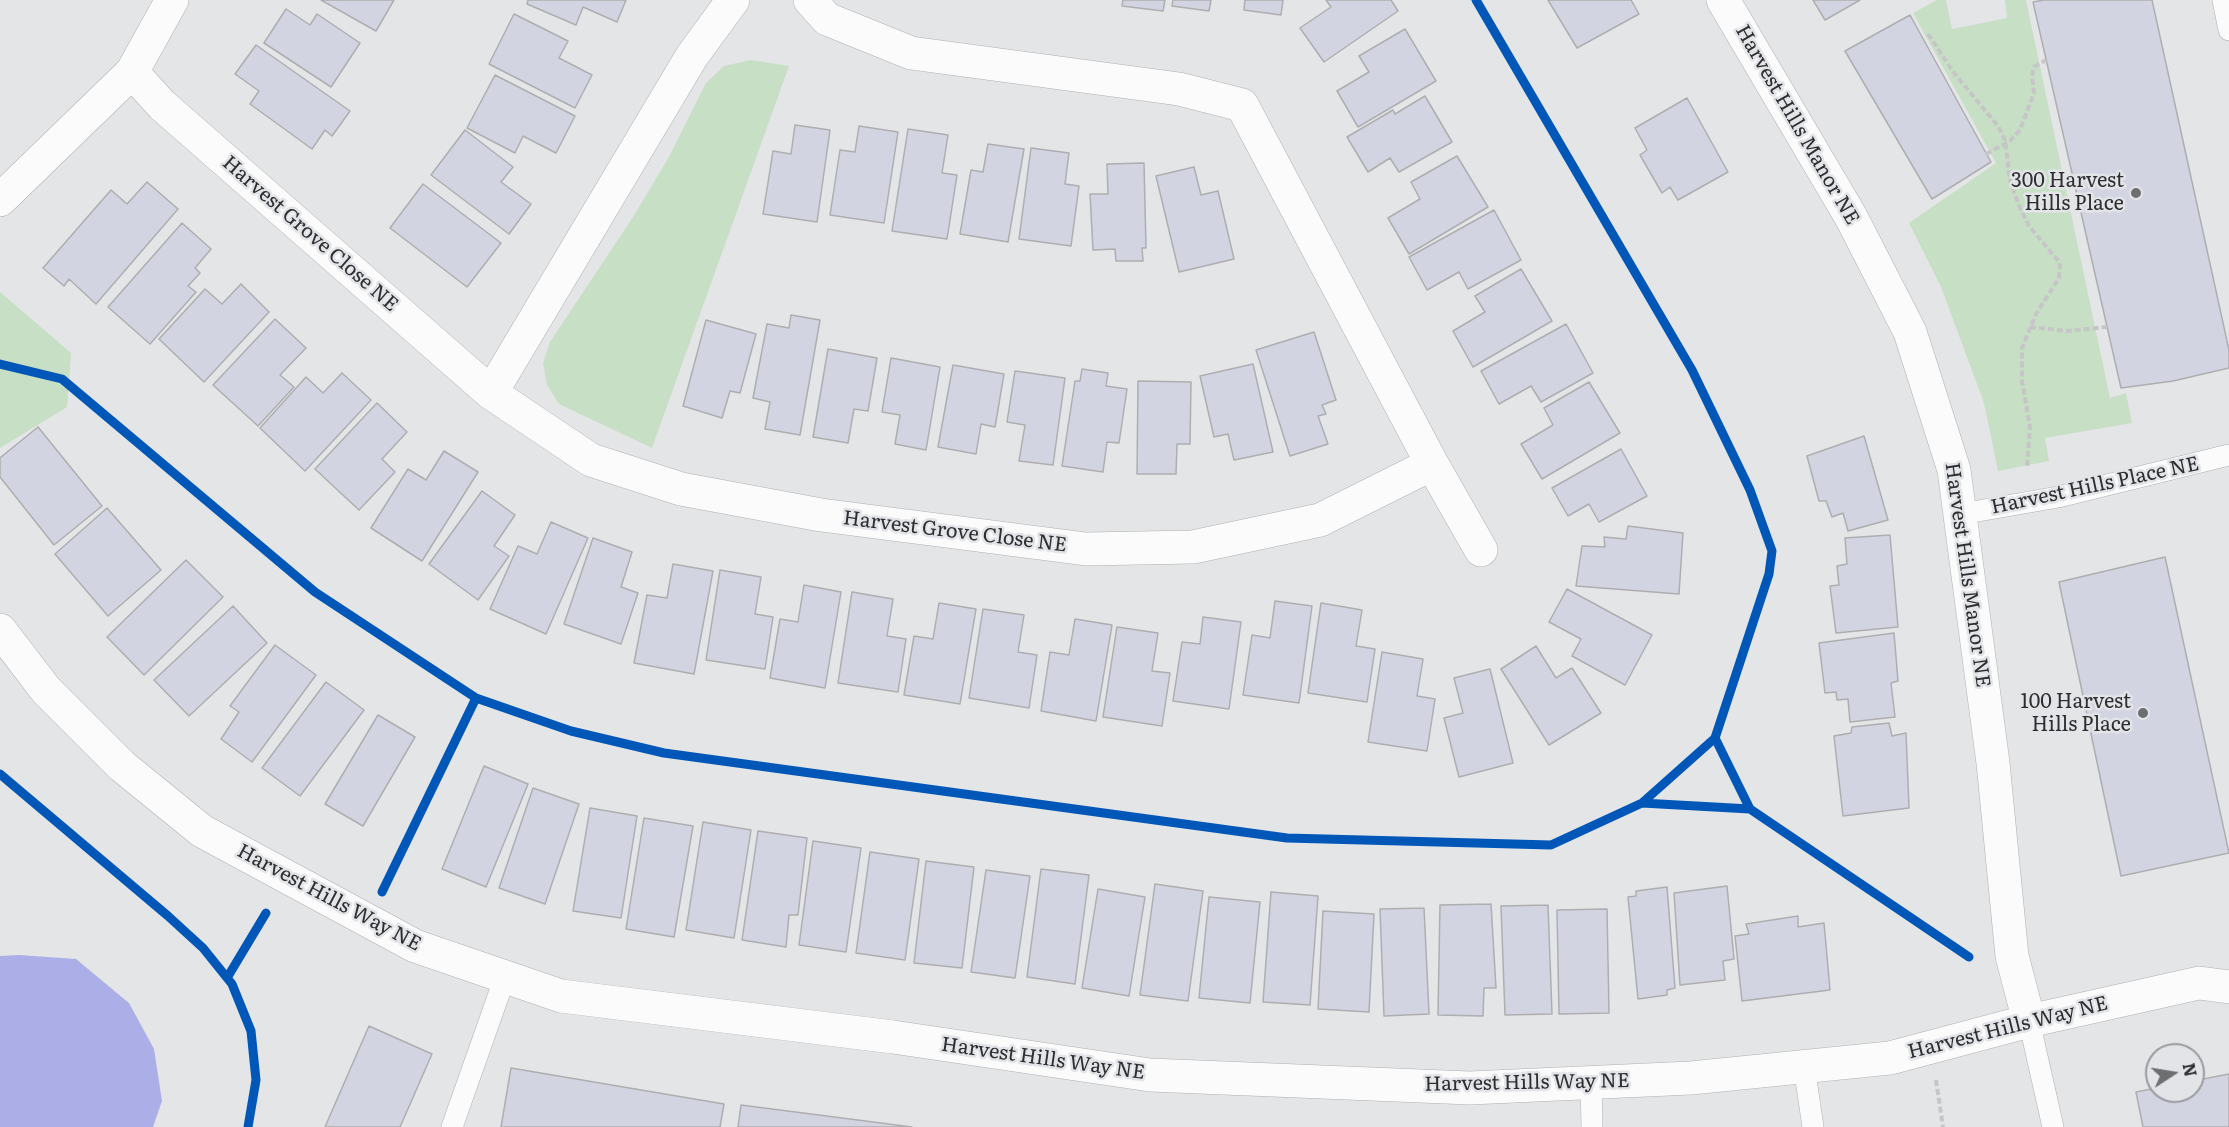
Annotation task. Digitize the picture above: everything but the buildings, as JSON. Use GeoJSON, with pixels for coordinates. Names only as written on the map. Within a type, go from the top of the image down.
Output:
{"type":"FeatureCollection","features":[{"type":"Feature","properties":{"kind":"street"},"geometry":{"type":"LineString","coordinates":[[0,200],[132,72],[172,0]]}},
{"type":"Feature","properties":{"kind":"street"},"geometry":{"type":"LineString","coordinates":[[491,393],[692,56],[733,0]]}},
{"type":"Feature","properties":{"kind":"street"},"geometry":{"type":"LineString","coordinates":[[810,0],[827,19],[911,53],[1179,89],[1242,105],[1432,465],[1481,550]]}},
{"type":"Feature","properties":{"kind":"street","name":"Harvest Hills Manor NE"},"geometry":{"type":"LineString","coordinates":[[1723,0],[1851,217],[1910,332],[1954,470],[1993,763],[2012,956],[2029,1021]]}},
{"type":"Feature","properties":{"kind":"street","name":"Harvest Grove Close NE"},"geometry":{"type":"LineString","coordinates":[[132,72],[162,105],[491,393],[591,460],[681,489],[821,515],[1086,549],[1193,547],[1320,520],[1432,465]]}},
{"type":"Feature","properties":{"kind":"street","name":"Harvest Hills Way NE"},"geometry":{"type":"LineString","coordinates":[[0,630],[54,699],[122,766],[202,831],[415,946],[561,996],[893,1037],[1150,1075],[1470,1088],[1691,1078],[1890,1058],[2029,1021],[2214,985],[2229,964]]}},
{"type":"Feature","properties":{"kind":"lane"},"geometry":{"type":"LineString","coordinates":[[2223,0],[2229,30]]}},
{"type":"Feature","properties":{"kind":"lane","name":"Harvest Hills Place NE"},"geometry":{"type":"LineString","coordinates":[[1961,514],[2058,497],[2229,456]]}},
{"type":"Feature","properties":{"kind":"lane"},"geometry":{"type":"LineString","coordinates":[[452,1127],[505,977]]}},
{"type":"Feature","properties":{"kind":"lane"},"geometry":{"type":"LineString","coordinates":[[2029,1021],[2053,1127]]}},
{"type":"Feature","properties":{"kind":"lane"},"geometry":{"type":"LineString","coordinates":[[1804,1066],[1813,1127]]}},
{"type":"Feature","properties":{"kind":"lane"},"geometry":{"type":"LineString","coordinates":[[1591,1082],[1592,1127]]}},
{"type":"Feature","properties":{"kind":"path"},"geometry":{"type":"LineString","coordinates":[[1928,34],[1954,73],[1988,111],[2005,143],[2010,181],[2020,208],[2029,226],[2055,255],[2061,271],[2030,327],[2022,348],[2020,362],[2030,427],[2027,470]]}},
{"type":"Feature","properties":{"kind":"path"},"geometry":{"type":"LineString","coordinates":[[1986,154],[2005,143],[2020,130],[2034,93],[2032,76],[2034,66],[2046,60]]}},
{"type":"Feature","properties":{"kind":"path"},"geometry":{"type":"LineString","coordinates":[[2030,327],[2067,331],[2107,327]]}},
{"type":"Feature","properties":{"kind":"path"},"geometry":{"type":"LineString","coordinates":[[1931,1047],[1943,1127]]}},
{"type":"Feature","properties":{"kind":"green space"},"geometry":{"type":"Polygon","coordinates":[[[1937,0],[1946,0],[1952,29],[2007,18],[2005,0],[2026,0],[2110,398],[2126,393],[2132,423],[2045,438],[2049,461],[1998,471],[1984,403],[1941,287],[1909,223],[1996,163],[1913,13],[1937,0]]]}},
{"type":"Feature","properties":{"kind":"green space"},"geometry":{"type":"Polygon","coordinates":[[[751,60],[789,66],[652,448],[559,404],[547,385],[543,363],[550,342],[633,217],[670,155],[706,83],[724,66],[751,60]]]}},
{"type":"Feature","properties":{"kind":"green space"},"geometry":{"type":"Polygon","coordinates":[[[0,292],[71,353],[67,407],[0,448],[0,292]]]}},
{"type":"Feature","properties":{"kind":"water"},"geometry":{"type":"Polygon","coordinates":[[[0,956],[76,959],[129,1003],[154,1049],[162,1101],[153,1127],[0,1127],[0,956]]]}},
{"type":"Feature","properties":{"kind":"cycle path"},"geometry":{"type":"LineString","coordinates":[[1476,0],[1692,370],[1750,490],[1772,551],[1769,574],[1715,738]]}},
{"type":"Feature","properties":{"kind":"cycle path"},"geometry":{"type":"LineString","coordinates":[[0,364],[62,379],[315,592],[476,698]]}},
{"type":"Feature","properties":{"kind":"cycle path"},"geometry":{"type":"LineString","coordinates":[[382,892],[476,698],[571,731],[664,753],[1287,838],[1551,845],[1642,803]]}},
{"type":"Feature","properties":{"kind":"cycle path"},"geometry":{"type":"LineString","coordinates":[[1750,809],[1642,803],[1715,738],[1750,809],[1969,957]]}},
{"type":"Feature","properties":{"kind":"cycle path"},"geometry":{"type":"LineString","coordinates":[[0,774],[168,916],[203,948],[232,984],[251,1031],[256,1080],[248,1127]]}},
{"type":"Feature","properties":{"kind":"cycle path"},"geometry":{"type":"LineString","coordinates":[[227,978],[266,913]]}},
{"type":"Feature","properties":{"kind":"place","name":"300 Harvest Hills Place"},"geometry":{"type":"Point","coordinates":[2136,193]}},
{"type":"Feature","properties":{"kind":"place","name":"100 Harvest Hills Place"},"geometry":{"type":"Point","coordinates":[2143,713]}}]}
